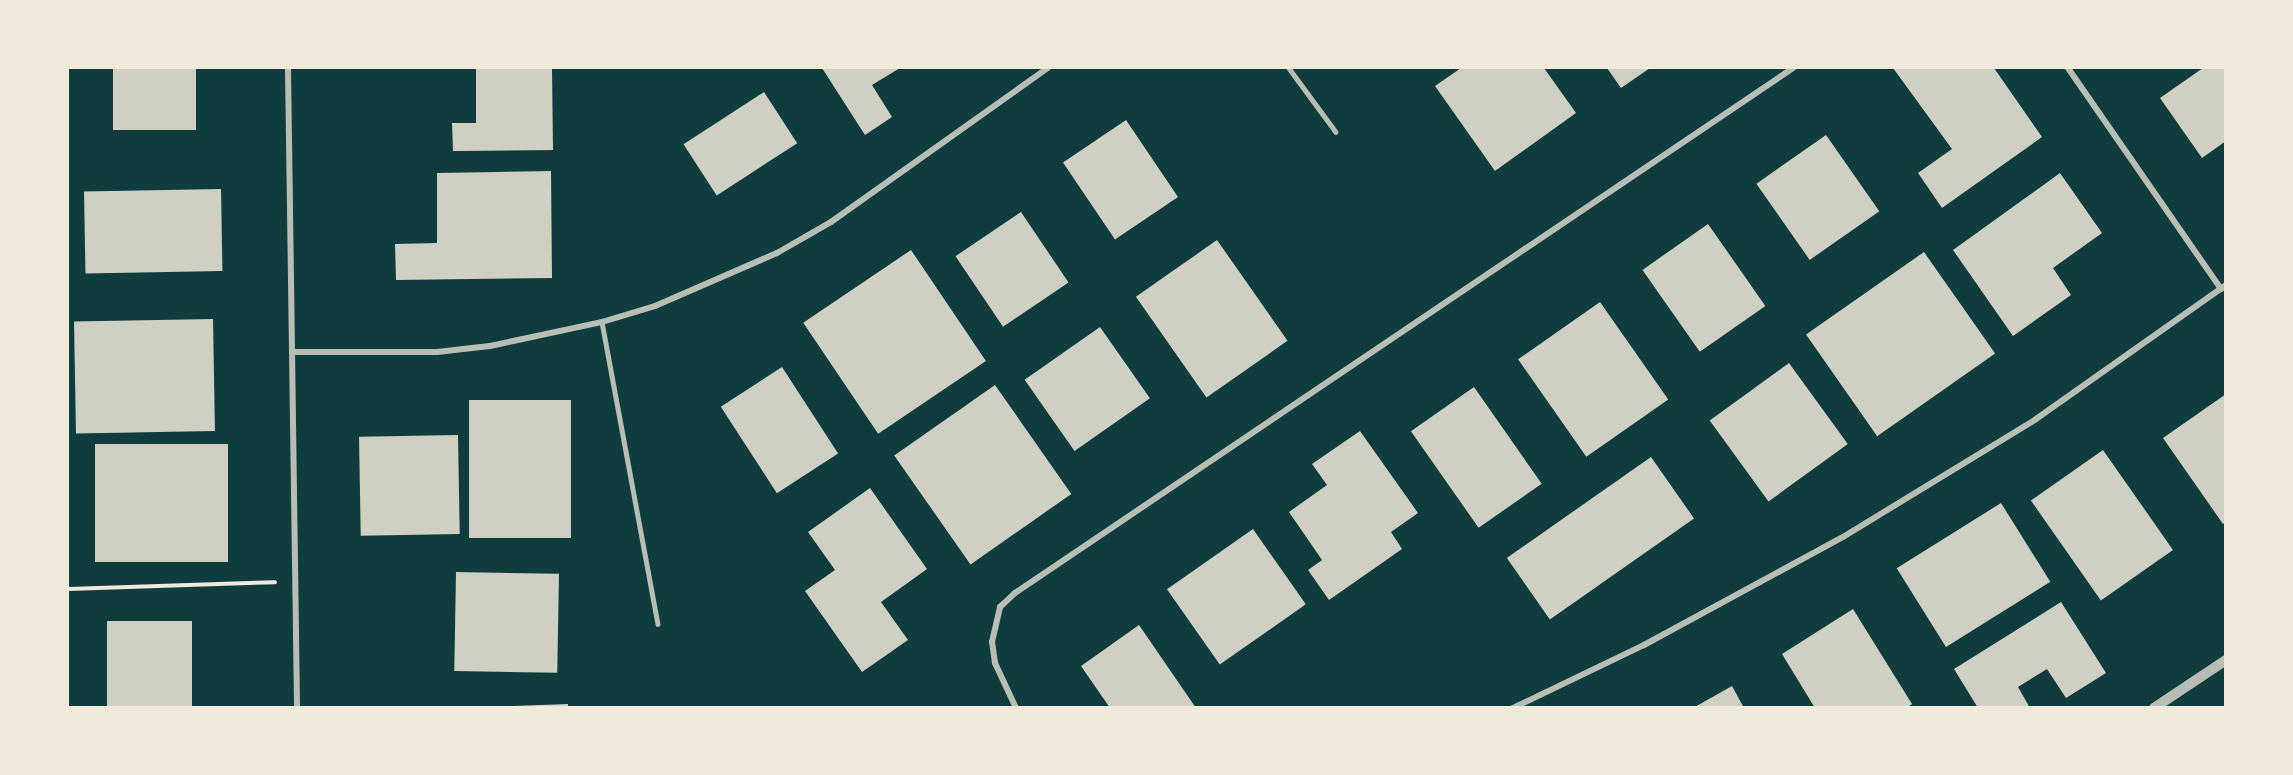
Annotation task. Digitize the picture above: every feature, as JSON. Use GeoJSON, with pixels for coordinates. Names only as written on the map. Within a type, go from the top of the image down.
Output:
{"type":"FeatureCollection","features":[{"type":"Feature","properties":{"kind":"street"},"geometry":{"type":"LineString","coordinates":[[288,68],[297,708]]}},
{"type":"Feature","properties":{"kind":"street"},"geometry":{"type":"LineString","coordinates":[[292,352],[437,352],[512,342],[602,322],[713,283],[804,238],[896,177],[1048,68]]}},
{"type":"Feature","properties":{"kind":"street"},"geometry":{"type":"LineString","coordinates":[[1016,708],[995,663],[992,642],[1000,607],[1015,593],[1793,68]]}},
{"type":"Feature","properties":{"kind":"street"},"geometry":{"type":"LineString","coordinates":[[1513,708],[1644,645],[1853,531],[2036,419],[2223,287],[2068,68]]}},
{"type":"Feature","properties":{"kind":"street"},"geometry":{"type":"LineString","coordinates":[[2154,708],[2226,660]]}},
{"type":"Feature","properties":{"kind":"lane"},"geometry":{"type":"LineString","coordinates":[[1288,68],[1335,132]]}},
{"type":"Feature","properties":{"kind":"lane"},"geometry":{"type":"LineString","coordinates":[[602,322],[658,624]]}},
{"type":"Feature","properties":{"kind":"path"},"geometry":{"type":"LineString","coordinates":[[68,589],[296,581]]}},
{"type":"Feature","properties":{"kind":"building"},"geometry":{"type":"Polygon","coordinates":[[[113,68],[196,68],[196,130],[113,130],[113,68]]]}},
{"type":"Feature","properties":{"kind":"building"},"geometry":{"type":"Polygon","coordinates":[[[476,68],[552,68],[553,150],[453,151],[452,123],[476,123],[476,68]]]}},
{"type":"Feature","properties":{"kind":"building"},"geometry":{"type":"Polygon","coordinates":[[[822,68],[900,68],[872,85],[892,117],[865,135],[822,68]]]}},
{"type":"Feature","properties":{"kind":"building"},"geometry":{"type":"Polygon","coordinates":[[[1461,68],[1544,68],[1576,113],[1495,171],[1435,86],[1461,68]]]}},
{"type":"Feature","properties":{"kind":"building"},"geometry":{"type":"Polygon","coordinates":[[[1607,68],[1650,68],[1621,88],[1607,68]]]}},
{"type":"Feature","properties":{"kind":"building"},"geometry":{"type":"Polygon","coordinates":[[[1893,68],[1994,68],[2042,137],[1942,208],[1918,173],[1952,149],[1893,68]]]}},
{"type":"Feature","properties":{"kind":"building"},"geometry":{"type":"Polygon","coordinates":[[[2203,68],[2226,68],[2226,141],[2202,158],[2160,98],[2203,68]]]}},
{"type":"Feature","properties":{"kind":"building"},"geometry":{"type":"Polygon","coordinates":[[[764,92],[797,143],[717,195],[683,144],[764,92]]]}},
{"type":"Feature","properties":{"kind":"building"},"geometry":{"type":"Polygon","coordinates":[[[1126,120],[1178,197],[1115,240],[1063,162],[1126,120]]]}},
{"type":"Feature","properties":{"kind":"building"},"geometry":{"type":"Polygon","coordinates":[[[1826,135],[1879,211],[1810,260],[1756,184],[1826,135]]]}},
{"type":"Feature","properties":{"kind":"building"},"geometry":{"type":"Polygon","coordinates":[[[551,171],[552,278],[396,280],[395,244],[437,243],[437,173],[551,171]]]}},
{"type":"Feature","properties":{"kind":"building"},"geometry":{"type":"Polygon","coordinates":[[[2060,173],[2102,233],[2053,268],[2071,295],[2013,336],[1953,250],[2060,173]]]}},
{"type":"Feature","properties":{"kind":"building"},"geometry":{"type":"Polygon","coordinates":[[[221,189],[222,271],[85,273],[84,191],[221,189]]]}},
{"type":"Feature","properties":{"kind":"building"},"geometry":{"type":"Polygon","coordinates":[[[1021,212],[1069,282],[1003,327],[956,256],[1021,212]]]}},
{"type":"Feature","properties":{"kind":"building"},"geometry":{"type":"Polygon","coordinates":[[[1708,224],[1765,306],[1700,352],[1642,270],[1708,224]]]}},
{"type":"Feature","properties":{"kind":"building"},"geometry":{"type":"Polygon","coordinates":[[[1217,240],[1288,341],[1206,398],[1136,297],[1217,240]]]}},
{"type":"Feature","properties":{"kind":"building"},"geometry":{"type":"Polygon","coordinates":[[[911,250],[986,361],[878,434],[803,323],[911,250]]]}},
{"type":"Feature","properties":{"kind":"building"},"geometry":{"type":"Polygon","coordinates":[[[1924,252],[1995,354],[1877,436],[1806,335],[1924,252]]]}},
{"type":"Feature","properties":{"kind":"building"},"geometry":{"type":"Polygon","coordinates":[[[1600,302],[1668,399],[1586,457],[1518,359],[1600,302]]]}},
{"type":"Feature","properties":{"kind":"building"},"geometry":{"type":"Polygon","coordinates":[[[213,319],[215,431],[76,433],[74,321],[213,319]]]}},
{"type":"Feature","properties":{"kind":"building"},"geometry":{"type":"Polygon","coordinates":[[[1100,327],[1150,398],[1075,451],[1025,380],[1100,327]]]}},
{"type":"Feature","properties":{"kind":"building"},"geometry":{"type":"Polygon","coordinates":[[[1789,363],[1848,444],[1768,502],[1710,421],[1789,363]]]}},
{"type":"Feature","properties":{"kind":"building"},"geometry":{"type":"Polygon","coordinates":[[[782,367],[838,453],[777,493],[721,407],[782,367]]]}},
{"type":"Feature","properties":{"kind":"building"},"geometry":{"type":"Polygon","coordinates":[[[995,385],[1071,494],[971,564],[894,456],[995,385]]]}},
{"type":"Feature","properties":{"kind":"building"},"geometry":{"type":"Polygon","coordinates":[[[1474,387],[1542,484],[1479,528],[1411,431],[1474,387]]]}},
{"type":"Feature","properties":{"kind":"building"},"geometry":{"type":"Polygon","coordinates":[[[2226,394],[2226,522],[2223,524],[2163,438],[2226,394]]]}},
{"type":"Feature","properties":{"kind":"building"},"geometry":{"type":"Polygon","coordinates":[[[469,400],[571,400],[571,538],[469,538],[469,400]]]}},
{"type":"Feature","properties":{"kind":"building"},"geometry":{"type":"Polygon","coordinates":[[[1360,431],[1418,513],[1391,532],[1402,549],[1329,600],[1308,570],[1322,560],[1289,512],[1327,485],[1312,464],[1360,431]]]}},
{"type":"Feature","properties":{"kind":"building"},"geometry":{"type":"Polygon","coordinates":[[[458,435],[460,534],[361,536],[359,437],[458,435]]]}},
{"type":"Feature","properties":{"kind":"building"},"geometry":{"type":"Polygon","coordinates":[[[95,444],[228,444],[228,562],[95,562],[95,444]]]}},
{"type":"Feature","properties":{"kind":"building"},"geometry":{"type":"Polygon","coordinates":[[[2103,450],[2173,550],[2101,600],[2031,500],[2103,450]]]}},
{"type":"Feature","properties":{"kind":"building"},"geometry":{"type":"Polygon","coordinates":[[[1651,457],[1694,518],[1550,619],[1507,558],[1651,457]]]}},
{"type":"Feature","properties":{"kind":"building"},"geometry":{"type":"Polygon","coordinates":[[[870,488],[927,569],[881,602],[908,640],[862,672],[805,591],[835,570],[808,532],[870,488]]]}},
{"type":"Feature","properties":{"kind":"building"},"geometry":{"type":"Polygon","coordinates":[[[2001,503],[2050,582],[1946,647],[1897,568],[2001,503]]]}},
{"type":"Feature","properties":{"kind":"building"},"geometry":{"type":"Polygon","coordinates":[[[1253,529],[1306,604],[1220,665],[1167,589],[1253,529]]]}},
{"type":"Feature","properties":{"kind":"building"},"geometry":{"type":"Polygon","coordinates":[[[456,572],[559,574],[557,673],[454,671],[456,572]]]}},
{"type":"Feature","properties":{"kind":"building"},"geometry":{"type":"Polygon","coordinates":[[[2061,602],[2106,673],[2066,698],[2047,669],[2018,687],[2030,708],[1978,708],[1954,669],[2061,602]]]}},
{"type":"Feature","properties":{"kind":"building"},"geometry":{"type":"Polygon","coordinates":[[[1853,609],[1912,704],[1907,708],[1815,708],[1782,654],[1853,609]]]}},
{"type":"Feature","properties":{"kind":"building"},"geometry":{"type":"Polygon","coordinates":[[[107,621],[192,621],[192,708],[107,708],[107,621]]]}},
{"type":"Feature","properties":{"kind":"building"},"geometry":{"type":"Polygon","coordinates":[[[1139,625],[1196,708],[1110,708],[1081,666],[1139,625]]]}},
{"type":"Feature","properties":{"kind":"building"},"geometry":{"type":"Polygon","coordinates":[[[1732,686],[1744,708],[1693,708],[1732,686]]]}},
{"type":"Feature","properties":{"kind":"building"},"geometry":{"type":"Polygon","coordinates":[[[568,704],[568,708],[513,708],[513,706],[568,704]]]}}]}
